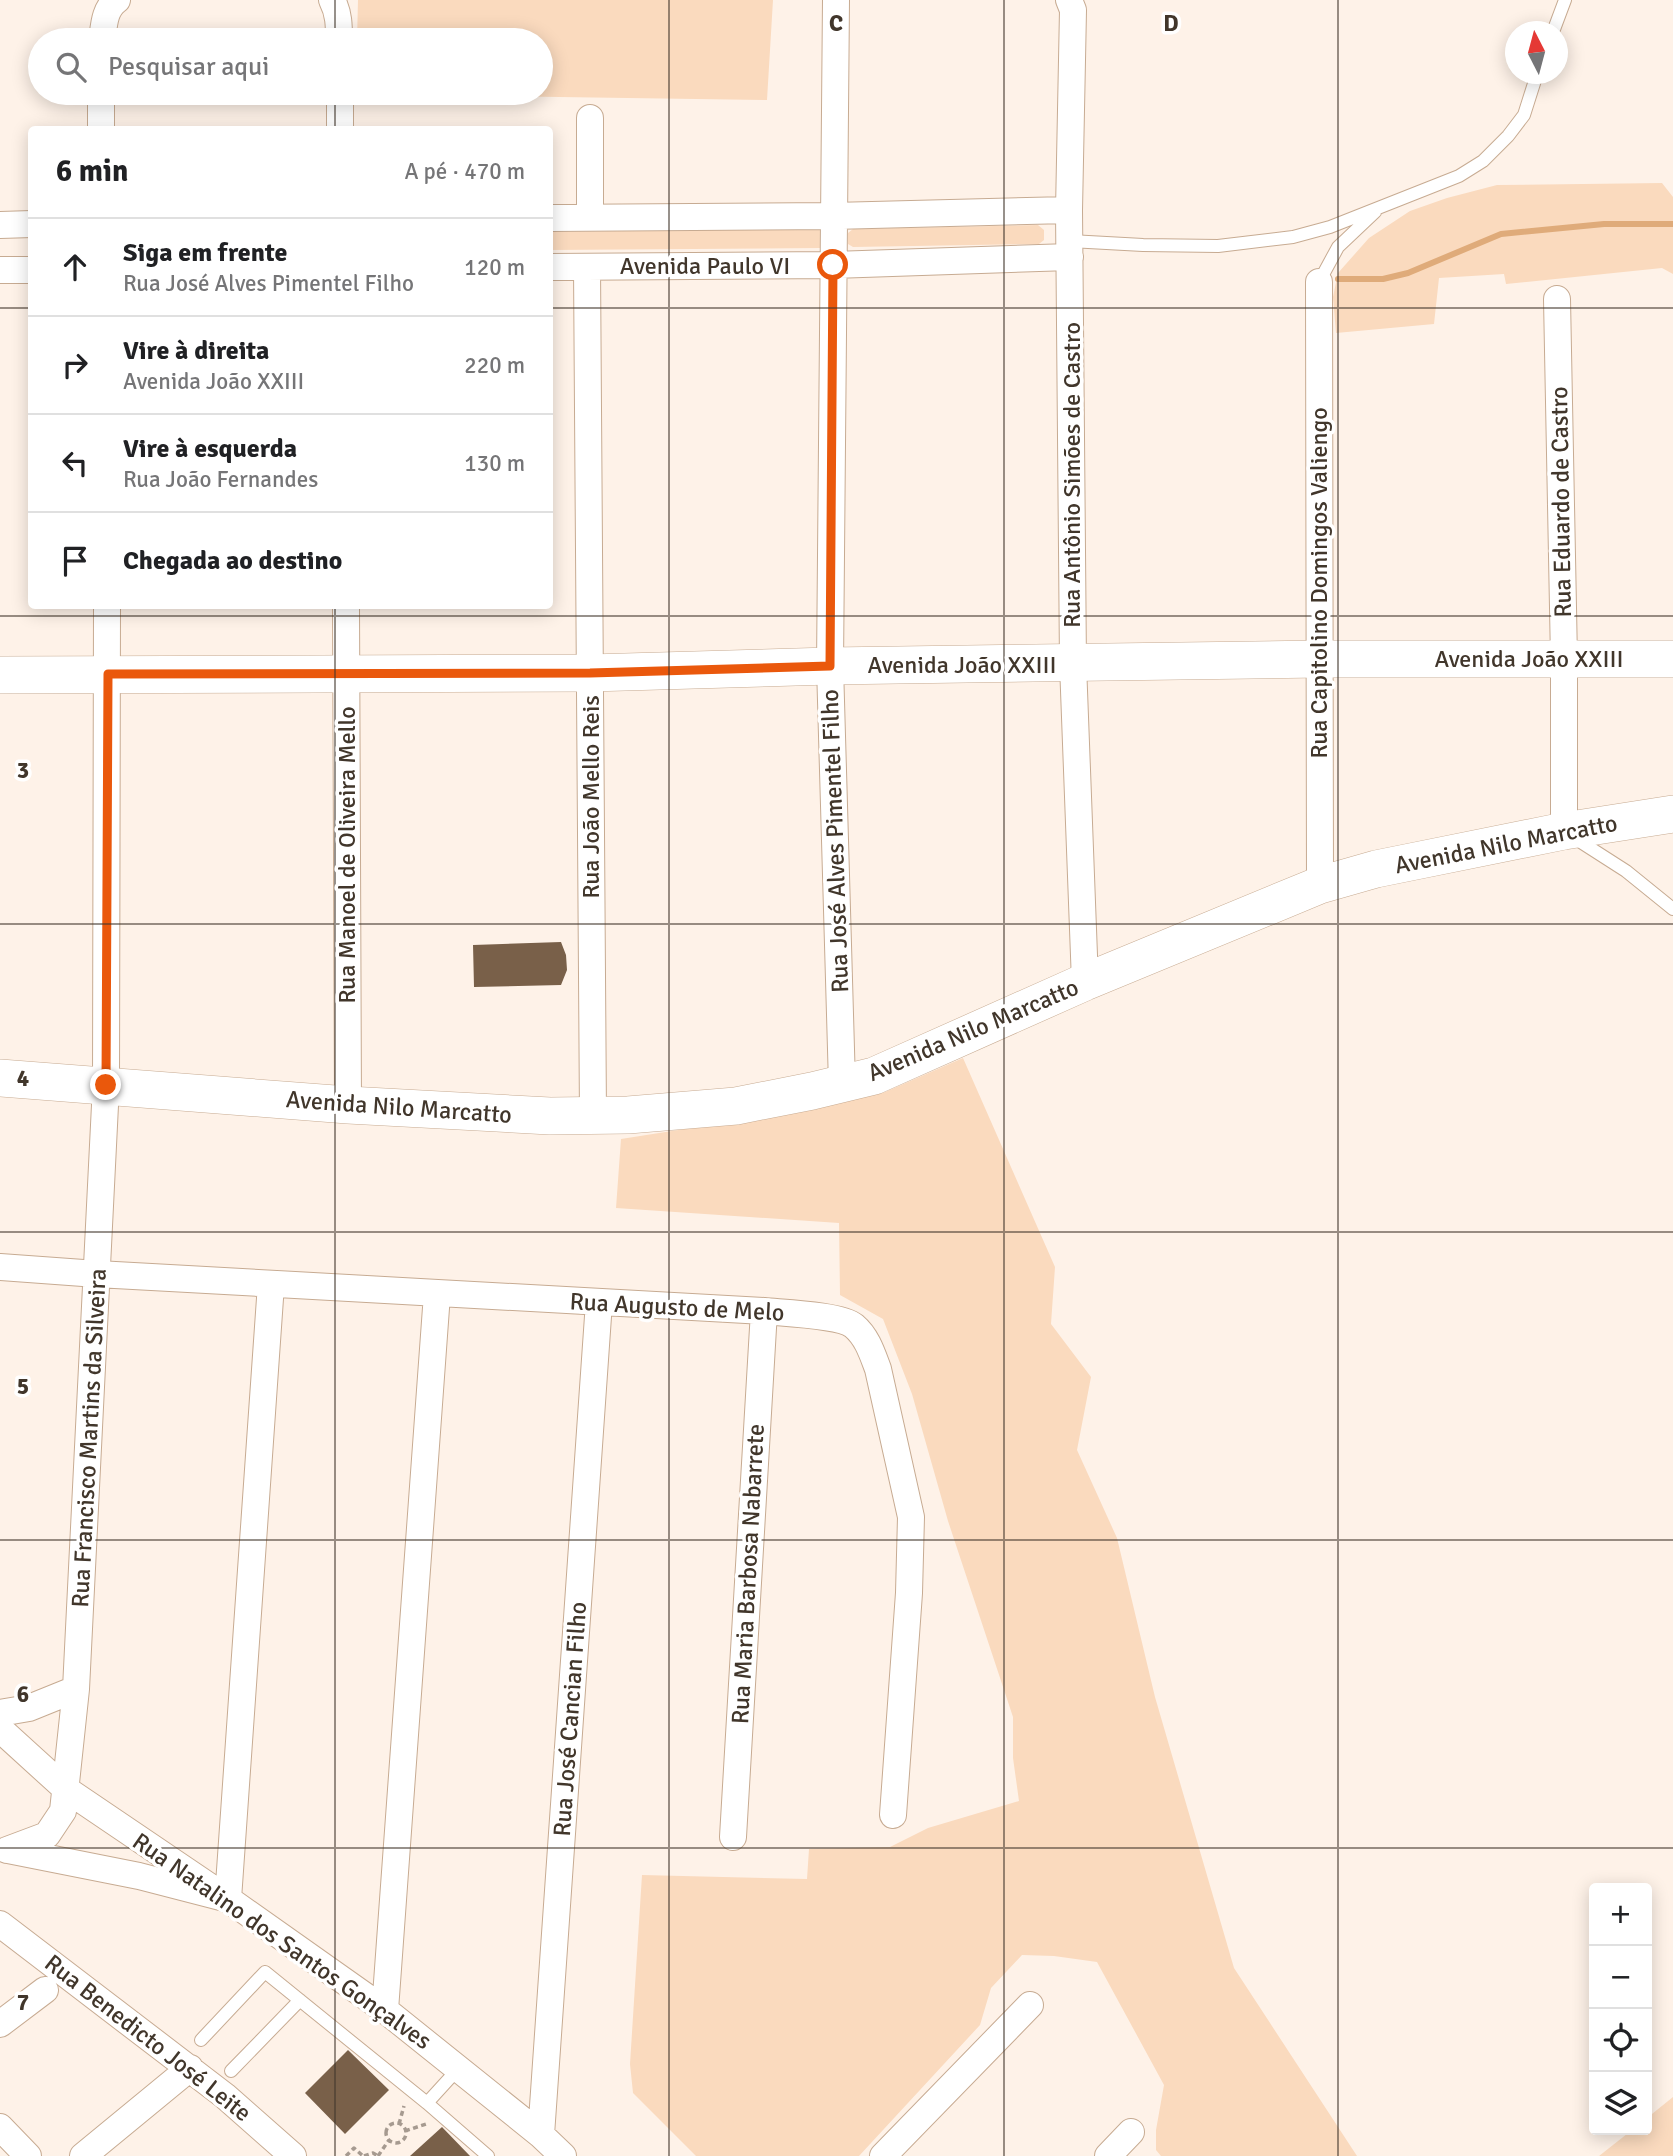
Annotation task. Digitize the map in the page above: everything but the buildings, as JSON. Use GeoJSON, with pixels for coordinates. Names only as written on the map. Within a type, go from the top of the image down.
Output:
{"type":"FeatureCollection","features":[{"type":"Feature","properties":{"kind":"street"},"geometry":{"type":"LineString","coordinates":[[103,28],[104,19],[117,0]]}},
{"type":"Feature","properties":{"kind":"street","name":"Rua José Alves Pimentel Filho"},"geometry":{"type":"LineString","coordinates":[[835,5],[830,666],[842,1084]]}},
{"type":"Feature","properties":{"kind":"street","name":"Rua Antônio Simões de Castro"},"geometry":{"type":"LineString","coordinates":[[1071,5],[1069,210],[1073,664],[1085,982]]}},
{"type":"Feature","properties":{"kind":"street"},"geometry":{"type":"LineString","coordinates":[[101,105],[101,126]]}},
{"type":"Feature","properties":{"kind":"street"},"geometry":{"type":"LineString","coordinates":[[340,105],[340,126]]}},
{"type":"Feature","properties":{"kind":"street"},"geometry":{"type":"LineString","coordinates":[[590,118],[590,217]]}},
{"type":"Feature","properties":{"kind":"street","name":"Avenida Paulo VI"},"geometry":{"type":"LineString","coordinates":[[553,218],[833,216],[1069,210]]}},
{"type":"Feature","properties":{"kind":"street"},"geometry":{"type":"LineString","coordinates":[[0,225],[28,224]]}},
{"type":"Feature","properties":{"kind":"street","name":"Avenida Paulo VI"},"geometry":{"type":"LineString","coordinates":[[553,267],[833,265],[1070,249]]}},
{"type":"Feature","properties":{"kind":"street","name":"Rua João Mello Reis"},"geometry":{"type":"LineString","coordinates":[[587,267],[593,1116]]}},
{"type":"Feature","properties":{"kind":"street"},"geometry":{"type":"LineString","coordinates":[[0,270],[28,270]]}},
{"type":"Feature","properties":{"kind":"street","name":"Rua Capitolino Domingos Valiengo"},"geometry":{"type":"LineString","coordinates":[[1319,282],[1320,885]]}},
{"type":"Feature","properties":{"kind":"street","name":"Rua Eduardo de Castro"},"geometry":{"type":"LineString","coordinates":[[1557,299],[1564,659],[1564,831]]}},
{"type":"Feature","properties":{"kind":"street","name":"Rua Francisco Martins da Silveira"},"geometry":{"type":"LineString","coordinates":[[47,1835],[63,1811],[76,1689],[97,1274],[106,1085],[107,609]]}},
{"type":"Feature","properties":{"kind":"street","name":"Rua Manoel de Oliveira Mello"},"geometry":{"type":"LineString","coordinates":[[346,609],[348,1105]]}},
{"type":"Feature","properties":{"kind":"street","name":"Avenida João XXIII"},"geometry":{"type":"LineString","coordinates":[[0,675],[590,673],[830,666],[1319,659],[1673,659]]}},
{"type":"Feature","properties":{"kind":"street","name":"Avenida Nilo Marcatto"},"geometry":{"type":"LineString","coordinates":[[0,1078],[348,1105],[550,1116],[593,1116],[736,1105],[874,1076],[1085,982],[1320,885],[1376,869],[1564,831],[1673,814]]}},
{"type":"Feature","properties":{"kind":"street","name":"Rua Augusto de Melo"},"geometry":{"type":"LineString","coordinates":[[0,1266],[97,1274],[764,1311],[841,1319],[853,1325],[870,1348],[878,1368],[911,1517],[909,1593],[893,1815]]}},
{"type":"Feature","properties":{"kind":"street"},"geometry":{"type":"LineString","coordinates":[[4,1849],[139,1876],[228,1899],[271,1284]]}},
{"type":"Feature","properties":{"kind":"street"},"geometry":{"type":"LineString","coordinates":[[385,2010],[437,1294]]}},
{"type":"Feature","properties":{"kind":"street","name":"Rua José Cancian Filho"},"geometry":{"type":"LineString","coordinates":[[541,2135],[599,1303]]}},
{"type":"Feature","properties":{"kind":"street","name":"Rua Maria Barbosa Nabarrete"},"geometry":{"type":"LineString","coordinates":[[733,1837],[764,1311]]}},
{"type":"Feature","properties":{"kind":"street"},"geometry":{"type":"LineString","coordinates":[[0,1713],[29,1708],[76,1689]]}},
{"type":"Feature","properties":{"kind":"street","name":"Rua Natalino dos Santos Gonçalves"},"geometry":{"type":"LineString","coordinates":[[0,1729],[66,1790],[228,1899],[385,2010],[541,2135],[562,2156]]}},
{"type":"Feature","properties":{"kind":"street"},"geometry":{"type":"LineString","coordinates":[[4,1849],[47,1835],[61,1860]]}},
{"type":"Feature","properties":{"kind":"street","name":"Rua Benedicto José Leite"},"geometry":{"type":"LineString","coordinates":[[0,1924],[190,2068],[293,2156]]}},
{"type":"Feature","properties":{"kind":"street"},"geometry":{"type":"LineString","coordinates":[[0,2024],[45,1990]]}},
{"type":"Feature","properties":{"kind":"street"},"geometry":{"type":"LineString","coordinates":[[883,2156],[1030,2005]]}},
{"type":"Feature","properties":{"kind":"street"},"geometry":{"type":"LineString","coordinates":[[83,2156],[190,2068]]}},
{"type":"Feature","properties":{"kind":"street"},"geometry":{"type":"LineString","coordinates":[[0,2127],[27,2156]]}},
{"type":"Feature","properties":{"kind":"street"},"geometry":{"type":"LineString","coordinates":[[1108,2156],[1131,2132]]}},
{"type":"Feature","properties":{"kind":"lane"},"geometry":{"type":"LineString","coordinates":[[1557,21],[1565,0]]}},
{"type":"Feature","properties":{"kind":"lane"},"geometry":{"type":"LineString","coordinates":[[1070,249],[1252,243],[1293,237],[1380,208],[1459,176],[1483,161],[1524,115],[1534,84]]}},
{"type":"Feature","properties":{"kind":"lane"},"geometry":{"type":"LineString","coordinates":[[1319,282],[1338,247],[1380,208]]}},
{"type":"Feature","properties":{"kind":"lane"},"geometry":{"type":"LineString","coordinates":[[1564,831],[1626,871],[1673,909]]}},
{"type":"Feature","properties":{"kind":"lane"},"geometry":{"type":"LineString","coordinates":[[201,2040],[265,1972],[488,2156]]}},
{"type":"Feature","properties":{"kind":"lane"},"geometry":{"type":"LineString","coordinates":[[231,2071],[300,2000]]}},
{"type":"Feature","properties":{"kind":"lane"},"geometry":{"type":"LineString","coordinates":[[427,2103],[458,2069]]}},
{"type":"Feature","properties":{"kind":"path"},"geometry":{"type":"LineString","coordinates":[[389,2126],[403,2126],[403,2140],[393,2143],[389,2140],[386,2130],[389,2126]]}},
{"type":"Feature","properties":{"kind":"path"},"geometry":{"type":"LineString","coordinates":[[346,2156],[354,2148],[363,2156],[373,2153],[378,2156],[389,2140]]}},
{"type":"Feature","properties":{"kind":"shaded area"},"geometry":{"type":"Polygon","coordinates":[[[358,0],[773,0],[767,100],[553,97],[553,28],[357,28],[358,0]]]}},
{"type":"Feature","properties":{"kind":"shaded area"},"geometry":{"type":"Polygon","coordinates":[[[1662,183],[1673,197],[1673,274],[1662,268],[1506,284],[1504,274],[1439,278],[1434,324],[1336,333],[1333,297],[1338,273],[1369,238],[1410,211],[1497,185],[1662,183]]]}},
{"type":"Feature","properties":{"kind":"shaded area"},"geometry":{"type":"Polygon","coordinates":[[[1038,225],[1044,230],[1044,240],[1039,244],[853,247],[848,244],[848,233],[853,229],[1038,225]]]}},
{"type":"Feature","properties":{"kind":"shaded area"},"geometry":{"type":"Polygon","coordinates":[[[819,228],[823,230],[823,247],[553,250],[553,232],[819,228]]]}},
{"type":"Feature","properties":{"kind":"shaded area"},"geometry":{"type":"Polygon","coordinates":[[[963,1058],[1055,1267],[1051,1324],[1091,1377],[1077,1450],[1117,1538],[1155,1697],[1234,1968],[1357,2156],[1161,2156],[1156,2150],[1156,2130],[1164,2085],[1097,1962],[1054,1956],[1022,1955],[991,1988],[980,2025],[859,2156],[696,2156],[633,2093],[630,2064],[642,1875],[807,1879],[809,1849],[890,1847],[928,1828],[1019,1801],[1013,1758],[1013,1717],[948,1521],[912,1394],[883,1319],[840,1295],[839,1223],[616,1208],[621,1139],[811,1109],[885,1092],[963,1058]]]}},
{"type":"Feature","properties":{"kind":"shaded area"},"geometry":{"type":"Polygon","coordinates":[[[1673,2097],[1673,2156],[1599,2156],[1626,2135],[1652,2135],[1652,2114],[1673,2097]]]}},
{"type":"Feature","properties":{"kind":"waterway"},"geometry":{"type":"LineString","coordinates":[[1338,279],[1383,279],[1408,273],[1501,234],[1604,224],[1673,224]]}},
{"type":"Feature","properties":{"kind":"route"},"geometry":{"type":"LineString","coordinates":[[106,1085],[108,674],[590,673],[830,666],[833,265]]}}]}
